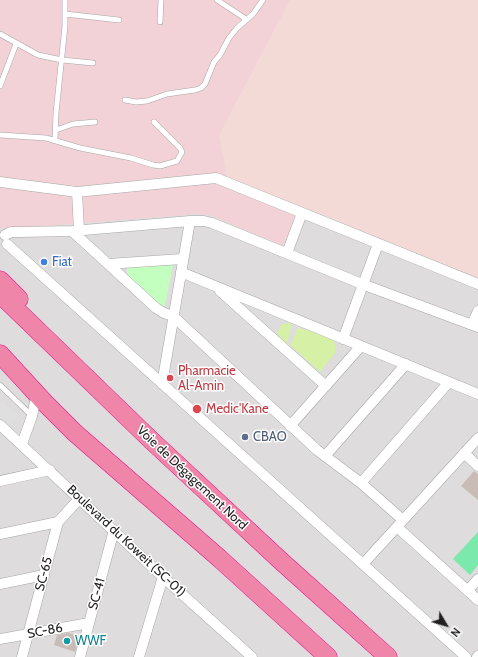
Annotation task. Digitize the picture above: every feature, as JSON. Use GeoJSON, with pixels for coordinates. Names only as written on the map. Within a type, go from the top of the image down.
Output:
{"type":"FeatureCollection","features":[{"type":"Feature","properties":{"kind":"highway"},"geometry":{"type":"LineString","coordinates":[[0,280],[131,412],[152,441]]}},
{"type":"Feature","properties":{"kind":"highway","name":"Voie de Dégagement Nord"},"geometry":{"type":"LineString","coordinates":[[0,294],[152,441],[281,561],[388,657]]}},
{"type":"Feature","properties":{"kind":"highway"},"geometry":{"type":"LineString","coordinates":[[0,354],[54,412],[113,467],[219,558],[328,657]]}},
{"type":"Feature","properties":{"kind":"highway"},"geometry":{"type":"LineString","coordinates":[[0,367],[33,409],[113,467]]}},
{"type":"Feature","properties":{"kind":"street"},"geometry":{"type":"LineString","coordinates":[[0,182],[77,192],[216,178],[478,284]]}},
{"type":"Feature","properties":{"kind":"street"},"geometry":{"type":"LineString","coordinates":[[77,192],[76,231],[108,264],[156,308],[173,316],[290,426],[325,456],[361,482],[400,524],[478,600]]}},
{"type":"Feature","properties":{"kind":"street"},"geometry":{"type":"LineString","coordinates":[[287,253],[302,213]]}},
{"type":"Feature","properties":{"kind":"street"},"geometry":{"type":"LineString","coordinates":[[162,384],[182,259],[190,221]]}},
{"type":"Feature","properties":{"kind":"street"},"geometry":{"type":"LineString","coordinates":[[466,657],[3,240],[11,232],[76,231],[204,221],[362,284],[475,326],[478,311]]}},
{"type":"Feature","properties":{"kind":"street"},"geometry":{"type":"LineString","coordinates":[[342,338],[378,244]]}},
{"type":"Feature","properties":{"kind":"street"},"geometry":{"type":"LineString","coordinates":[[108,264],[182,259]]}},
{"type":"Feature","properties":{"kind":"street"},"geometry":{"type":"LineString","coordinates":[[181,272],[478,394]]}},
{"type":"Feature","properties":{"kind":"street"},"geometry":{"type":"LineString","coordinates":[[215,286],[326,386]]}},
{"type":"Feature","properties":{"kind":"street"},"geometry":{"type":"LineString","coordinates":[[290,426],[361,346]]}},
{"type":"Feature","properties":{"kind":"street"},"geometry":{"type":"LineString","coordinates":[[325,456],[406,364]]}},
{"type":"Feature","properties":{"kind":"street"},"geometry":{"type":"LineString","coordinates":[[361,482],[449,382]]}},
{"type":"Feature","properties":{"kind":"street"},"geometry":{"type":"LineString","coordinates":[[22,444],[33,409]]}},
{"type":"Feature","properties":{"kind":"street","name":"Boulevard du Koweit (SC-01)"},"geometry":{"type":"LineString","coordinates":[[0,425],[163,577],[252,657]]}},
{"type":"Feature","properties":{"kind":"street"},"geometry":{"type":"LineString","coordinates":[[363,564],[478,438]]}},
{"type":"Feature","properties":{"kind":"street"},"geometry":{"type":"LineString","coordinates":[[464,453],[478,466]]}},
{"type":"Feature","properties":{"kind":"street"},"geometry":{"type":"LineString","coordinates":[[0,481],[50,470]]}},
{"type":"Feature","properties":{"kind":"street","name":"SC-65"},"geometry":{"type":"LineString","coordinates":[[22,657],[58,522],[80,498]]}},
{"type":"Feature","properties":{"kind":"street"},"geometry":{"type":"LineString","coordinates":[[0,534],[58,522]]}},
{"type":"Feature","properties":{"kind":"street","name":"SC-41"},"geometry":{"type":"LineString","coordinates":[[80,657],[114,530]]}},
{"type":"Feature","properties":{"kind":"street"},"geometry":{"type":"LineString","coordinates":[[0,584],[44,575]]}},
{"type":"Feature","properties":{"kind":"street"},"geometry":{"type":"LineString","coordinates":[[139,657],[163,577]]}},
{"type":"Feature","properties":{"kind":"street"},"geometry":{"type":"LineString","coordinates":[[468,590],[478,579]]}},
{"type":"Feature","properties":{"kind":"street","name":"SC-86"},"geometry":{"type":"LineString","coordinates":[[0,639],[89,623]]}},
{"type":"Feature","properties":{"kind":"lane"},"geometry":{"type":"LineString","coordinates":[[55,140],[56,113],[65,26],[65,0]]}},
{"type":"Feature","properties":{"kind":"lane"},"geometry":{"type":"LineString","coordinates":[[160,22],[161,0]]}},
{"type":"Feature","properties":{"kind":"lane"},"geometry":{"type":"LineString","coordinates":[[217,0],[246,20]]}},
{"type":"Feature","properties":{"kind":"lane"},"geometry":{"type":"LineString","coordinates":[[125,100],[136,102],[147,101],[167,94],[201,88],[205,84],[214,62],[229,38],[253,14],[263,0]]}},
{"type":"Feature","properties":{"kind":"lane"},"geometry":{"type":"LineString","coordinates":[[65,14],[119,20]]}},
{"type":"Feature","properties":{"kind":"lane"},"geometry":{"type":"LineString","coordinates":[[0,34],[38,55],[62,60],[93,63]]}},
{"type":"Feature","properties":{"kind":"lane"},"geometry":{"type":"LineString","coordinates":[[0,86],[16,44]]}},
{"type":"Feature","properties":{"kind":"lane"},"geometry":{"type":"LineString","coordinates":[[56,130],[74,124],[95,122]]}},
{"type":"Feature","properties":{"kind":"lane"},"geometry":{"type":"LineString","coordinates":[[0,135],[46,138],[80,148],[131,158],[152,165],[160,166],[177,161],[182,152],[180,148],[154,122]]}},
{"type":"Feature","properties":{"kind":"lane"},"geometry":{"type":"LineString","coordinates":[[0,385],[33,409]]}},
{"type":"Feature","properties":{"kind":"shaded area"},"geometry":{"type":"Polygon","coordinates":[[[0,0],[478,0],[478,657],[0,657],[0,0]]]}},
{"type":"Feature","properties":{"kind":"shaded area"},"geometry":{"type":"Polygon","coordinates":[[[0,0],[290,0],[219,135],[227,177],[309,210],[291,249],[209,215],[197,214],[6,229],[0,227],[0,0]]]}},
{"type":"Feature","properties":{"kind":"shaded area"},"geometry":{"type":"Polygon","coordinates":[[[290,0],[478,0],[478,278],[227,177],[219,135],[290,0]]]}},
{"type":"Feature","properties":{"kind":"shaded area"},"geometry":{"type":"Polygon","coordinates":[[[2,400],[18,415],[8,426],[0,419],[0,403],[2,400]]]}},
{"type":"Feature","properties":{"kind":"green space"},"geometry":{"type":"Polygon","coordinates":[[[173,265],[164,309],[127,277],[127,267],[173,265]]]}},
{"type":"Feature","properties":{"kind":"green space"},"geometry":{"type":"Polygon","coordinates":[[[292,323],[287,344],[279,340],[277,333],[282,324],[292,323]]]}},
{"type":"Feature","properties":{"kind":"green space"},"geometry":{"type":"Polygon","coordinates":[[[298,328],[322,334],[334,340],[336,352],[320,372],[290,345],[298,328]]]}},
{"type":"Feature","properties":{"kind":"green space"},"geometry":{"type":"Polygon","coordinates":[[[478,532],[478,565],[470,575],[453,559],[478,532]]]}},
{"type":"Feature","properties":{"kind":"building"},"geometry":{"type":"Polygon","coordinates":[[[474,471],[478,474],[478,500],[461,486],[474,471]]]}},
{"type":"Feature","properties":{"kind":"building","name":"WWF"},"geometry":{"type":"Polygon","coordinates":[[[69,633],[79,636],[75,652],[54,645],[57,635],[69,633]]]}},
{"type":"Feature","properties":{"kind":"place","name":"Fiat"},"geometry":{"type":"Point","coordinates":[44,262]}},
{"type":"Feature","properties":{"kind":"place","name":"Pharmacie Al-Amin"},"geometry":{"type":"Point","coordinates":[170,378]}},
{"type":"Feature","properties":{"kind":"place","name":"Medic'Kane"},"geometry":{"type":"Point","coordinates":[197,409]}},
{"type":"Feature","properties":{"kind":"place","name":"CBAO"},"geometry":{"type":"Point","coordinates":[245,437]}},
{"type":"Feature","properties":{"kind":"place","name":"WWF"},"geometry":{"type":"Point","coordinates":[67,641]}}]}
